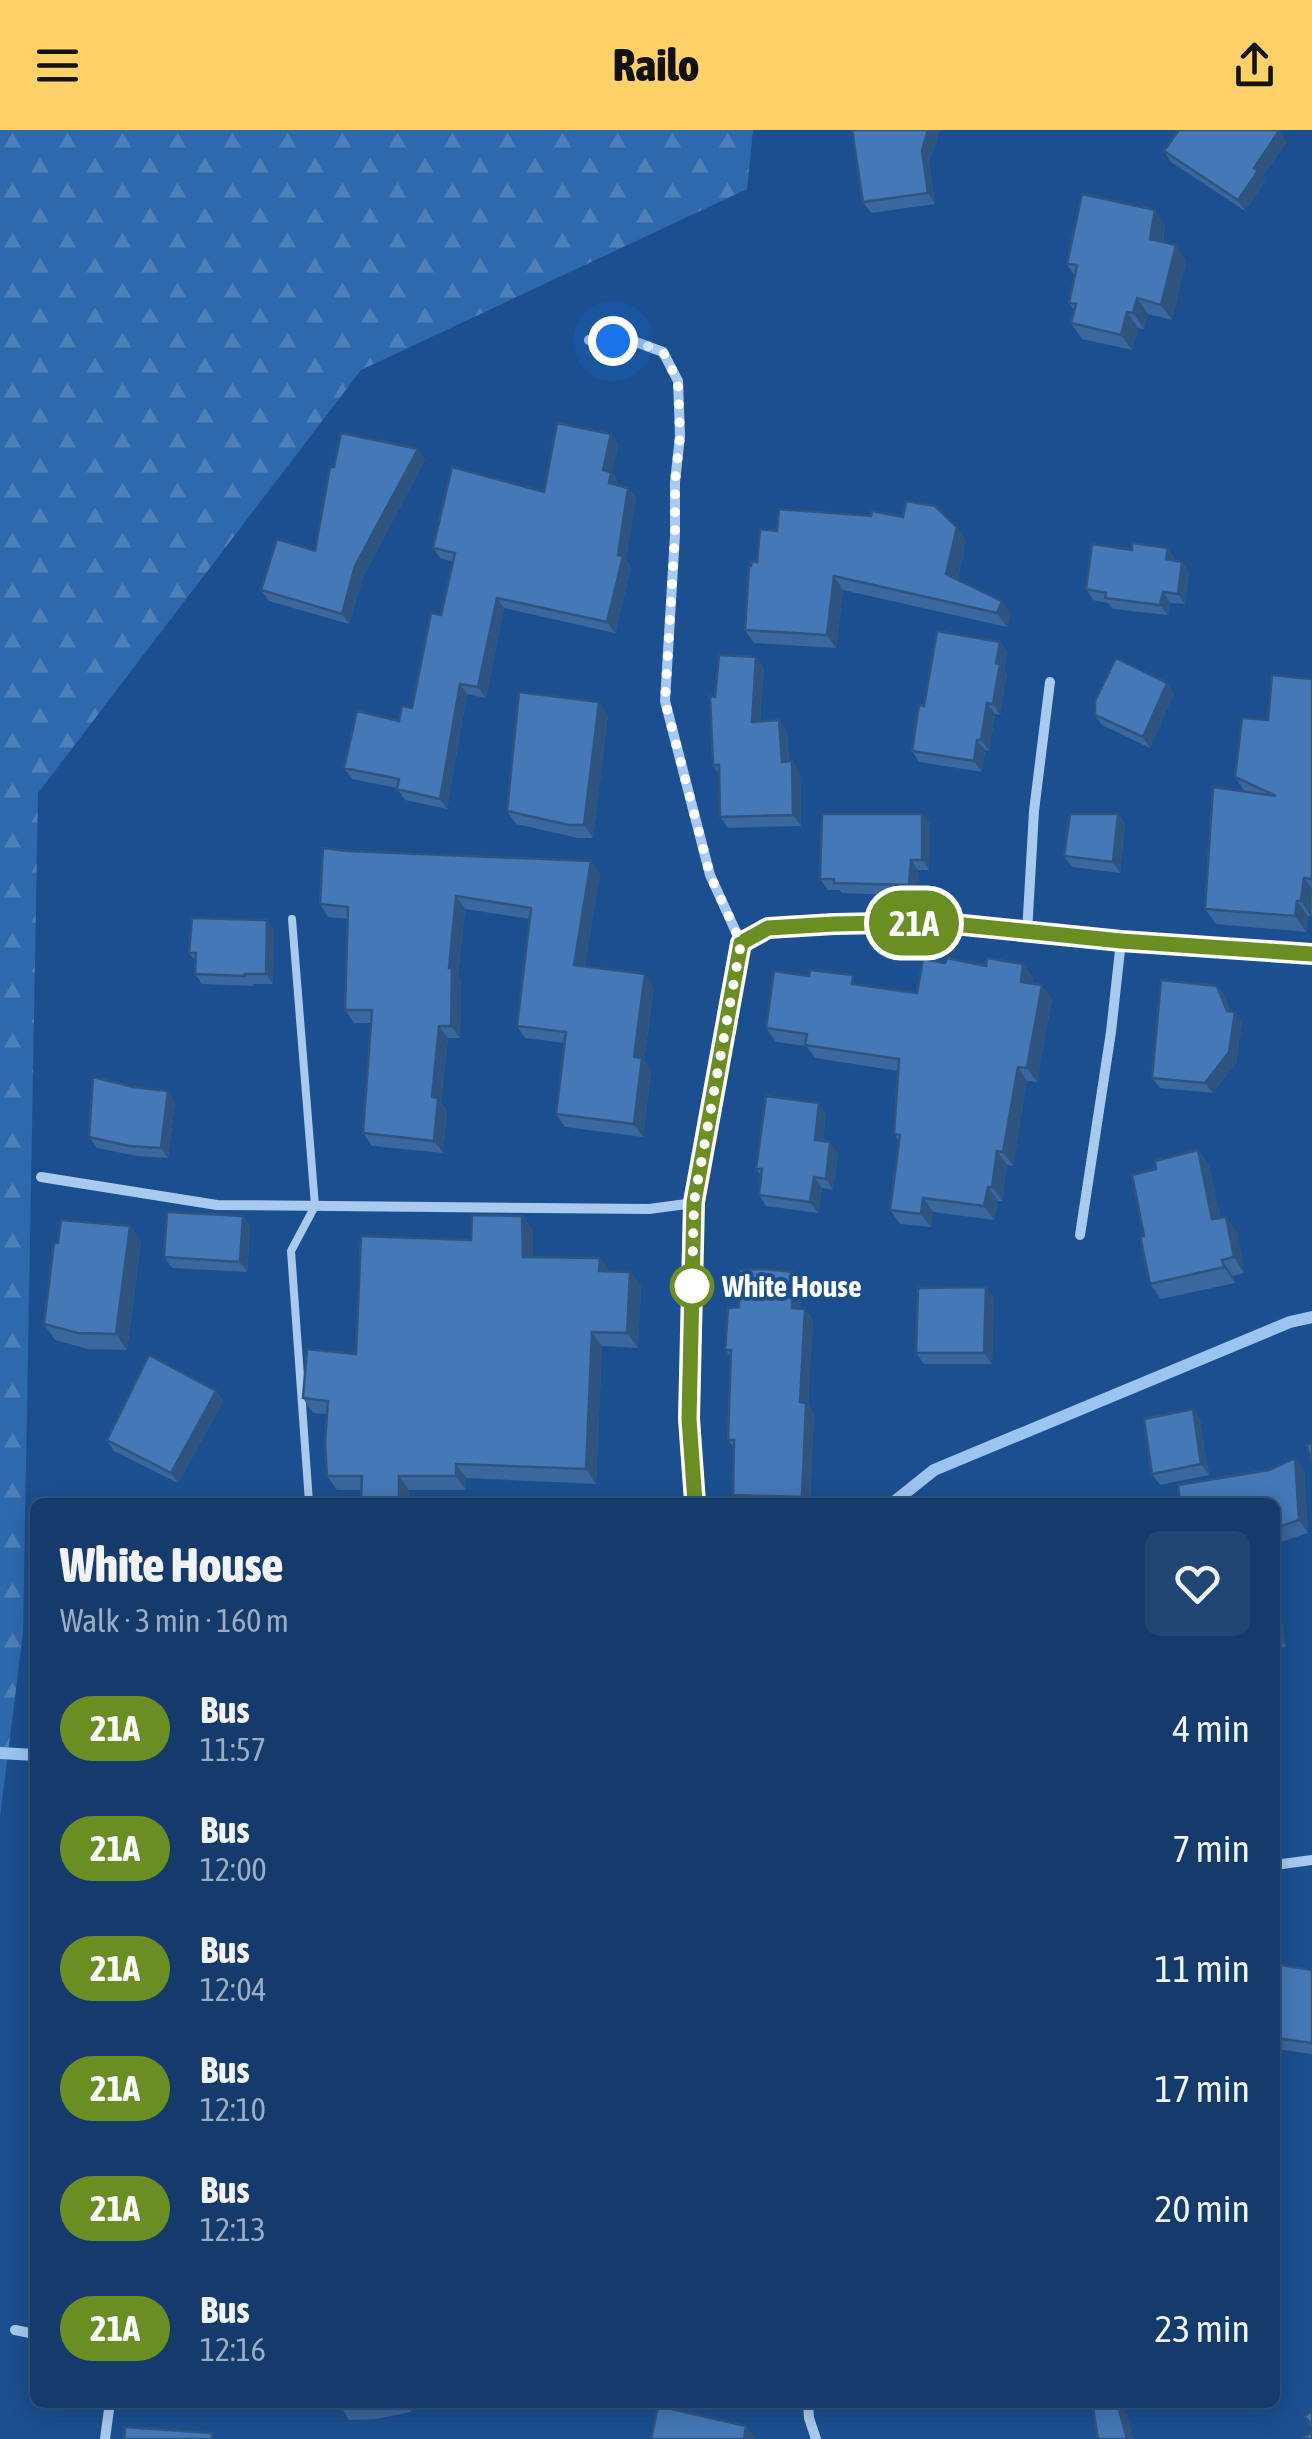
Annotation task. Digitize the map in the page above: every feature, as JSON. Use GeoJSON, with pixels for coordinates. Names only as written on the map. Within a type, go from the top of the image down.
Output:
{"type":"FeatureCollection","features":[{"type":"Feature","properties":{"kind":"street"},"geometry":{"type":"LineString","coordinates":[[589,340],[636,342],[663,352],[678,381],[680,436],[665,701],[710,875],[741,943],[694,1202],[689,1419],[695,1498]]}},
{"type":"Feature","properties":{"kind":"street"},"geometry":{"type":"LineString","coordinates":[[1027,933],[1034,811],[1050,682]]}},
{"type":"Feature","properties":{"kind":"street"},"geometry":{"type":"LineString","coordinates":[[741,943],[768,928],[934,922],[1121,941],[1312,954]]}},
{"type":"Feature","properties":{"kind":"street"},"geometry":{"type":"LineString","coordinates":[[1080,1235],[1121,941]]}},
{"type":"Feature","properties":{"kind":"street"},"geometry":{"type":"LineString","coordinates":[[42,1176],[217,1205],[649,1209],[694,1202]]}},
{"type":"Feature","properties":{"kind":"street"},"geometry":{"type":"LineString","coordinates":[[1280,1864],[1312,1860]]}},
{"type":"Feature","properties":{"kind":"street"},"geometry":{"type":"LineString","coordinates":[[15,2330],[30,2333]]}},
{"type":"Feature","properties":{"kind":"street"},"geometry":{"type":"LineString","coordinates":[[105,2439],[109,2408]]}},
{"type":"Feature","properties":{"kind":"street"},"geometry":{"type":"LineString","coordinates":[[808,2408],[816,2439]]}},
{"type":"Feature","properties":{"kind":"lane"},"geometry":{"type":"LineString","coordinates":[[292,919],[315,1206],[291,1251],[309,1498]]}},
{"type":"Feature","properties":{"kind":"green space"},"geometry":{"type":"Polygon","coordinates":[[[0,130],[753,130],[747,189],[361,370],[38,793],[23,1633],[0,1817],[0,130]]]}},
{"type":"Feature","properties":{"kind":"building"},"geometry":{"type":"Polygon","coordinates":[[[852,130],[928,130],[922,150],[928,193],[863,202],[852,130]]]}},
{"type":"Feature","properties":{"kind":"building"},"geometry":{"type":"Polygon","coordinates":[[[1179,130],[1279,131],[1238,200],[1164,151],[1179,130]]]}},
{"type":"Feature","properties":{"kind":"building"},"geometry":{"type":"Polygon","coordinates":[[[1082,194],[1155,210],[1150,239],[1176,245],[1161,305],[1137,298],[1133,313],[1127,312],[1121,335],[1071,323],[1076,304],[1069,303],[1077,265],[1067,264],[1082,194]]]}},
{"type":"Feature","properties":{"kind":"building"},"geometry":{"type":"Polygon","coordinates":[[[557,423],[611,434],[603,470],[611,472],[609,483],[628,488],[618,555],[623,556],[607,622],[497,598],[478,687],[460,684],[440,799],[397,789],[399,779],[344,768],[357,711],[399,721],[402,706],[412,708],[431,613],[441,615],[455,553],[433,548],[452,467],[544,492],[557,423]]]}},
{"type":"Feature","properties":{"kind":"building"},"geometry":{"type":"Polygon","coordinates":[[[341,433],[418,449],[355,566],[342,614],[261,590],[277,539],[315,551],[330,467],[334,467],[341,433]]]}},
{"type":"Feature","properties":{"kind":"building"},"geometry":{"type":"Polygon","coordinates":[[[906,501],[935,506],[957,527],[946,574],[1002,601],[997,613],[834,576],[827,635],[745,630],[749,566],[752,561],[757,562],[760,529],[777,531],[779,509],[871,516],[872,511],[903,517],[906,501]]]}},
{"type":"Feature","properties":{"kind":"building"},"geometry":{"type":"Polygon","coordinates":[[[1132,543],[1168,548],[1166,559],[1182,562],[1178,594],[1163,592],[1160,605],[1105,598],[1106,593],[1086,589],[1092,544],[1132,550],[1132,543]]]}},
{"type":"Feature","properties":{"kind":"building"},"geometry":{"type":"Polygon","coordinates":[[[937,631],[1000,642],[993,704],[987,703],[974,761],[912,751],[937,631]]]}},
{"type":"Feature","properties":{"kind":"building"},"geometry":{"type":"Polygon","coordinates":[[[719,655],[756,657],[752,722],[779,720],[782,762],[792,761],[793,815],[720,817],[719,765],[713,765],[710,696],[715,697],[719,655]]]}},
{"type":"Feature","properties":{"kind":"building"},"geometry":{"type":"Polygon","coordinates":[[[1116,658],[1167,683],[1143,737],[1095,715],[1095,701],[1116,658]]]}},
{"type":"Feature","properties":{"kind":"building"},"geometry":{"type":"Polygon","coordinates":[[[1272,675],[1312,679],[1312,879],[1304,878],[1295,916],[1205,909],[1213,787],[1276,796],[1235,777],[1242,718],[1268,720],[1272,675]]]}},
{"type":"Feature","properties":{"kind":"building"},"geometry":{"type":"Polygon","coordinates":[[[519,692],[599,702],[584,825],[507,811],[519,692]]]}},
{"type":"Feature","properties":{"kind":"building"},"geometry":{"type":"Polygon","coordinates":[[[822,814],[922,814],[922,860],[911,860],[909,885],[834,883],[834,879],[820,879],[822,814]]]}},
{"type":"Feature","properties":{"kind":"building"},"geometry":{"type":"Polygon","coordinates":[[[1070,814],[1118,814],[1113,862],[1064,856],[1070,814]]]}},
{"type":"Feature","properties":{"kind":"building"},"geometry":{"type":"Polygon","coordinates":[[[323,848],[591,861],[574,965],[645,974],[634,1057],[642,1058],[634,1124],[556,1114],[566,1032],[517,1026],[531,908],[456,896],[449,968],[451,1026],[439,1026],[432,1097],[438,1098],[434,1141],[363,1133],[372,1010],[345,1010],[348,907],[320,904],[323,848]]]}},
{"type":"Feature","properties":{"kind":"building"},"geometry":{"type":"Polygon","coordinates":[[[192,918],[267,920],[266,974],[195,974],[196,953],[189,953],[192,918]]]}},
{"type":"Feature","properties":{"kind":"building"},"geometry":{"type":"Polygon","coordinates":[[[947,958],[986,966],[987,958],[1023,964],[1021,982],[1042,985],[1027,1068],[1018,1067],[1003,1152],[997,1151],[992,1187],[988,1187],[984,1206],[923,1198],[921,1214],[890,1210],[900,1135],[894,1134],[899,1059],[805,1045],[807,1034],[766,1028],[774,971],[809,976],[810,970],[853,975],[852,984],[917,993],[923,959],[945,963],[947,958]]]}},
{"type":"Feature","properties":{"kind":"building"},"geometry":{"type":"Polygon","coordinates":[[[1161,980],[1217,986],[1227,1011],[1235,1012],[1229,1052],[1205,1083],[1152,1078],[1161,980]]]}},
{"type":"Feature","properties":{"kind":"building"},"geometry":{"type":"Polygon","coordinates":[[[93,1077],[168,1091],[161,1148],[89,1137],[93,1077]]]}},
{"type":"Feature","properties":{"kind":"building"},"geometry":{"type":"Polygon","coordinates":[[[766,1096],[819,1103],[815,1140],[830,1142],[826,1179],[814,1177],[810,1202],[759,1195],[762,1169],[756,1169],[766,1096]]]}},
{"type":"Feature","properties":{"kind":"building"},"geometry":{"type":"Polygon","coordinates":[[[1198,1150],[1212,1219],[1226,1217],[1234,1257],[1222,1260],[1224,1267],[1150,1284],[1132,1175],[1156,1169],[1155,1161],[1198,1150]]]}},
{"type":"Feature","properties":{"kind":"building"},"geometry":{"type":"Polygon","coordinates":[[[167,1212],[243,1216],[240,1262],[164,1257],[167,1212]]]}},
{"type":"Feature","properties":{"kind":"building"},"geometry":{"type":"Polygon","coordinates":[[[472,1215],[522,1216],[523,1257],[600,1258],[599,1271],[630,1272],[627,1333],[592,1332],[586,1469],[456,1464],[456,1476],[399,1476],[399,1498],[361,1498],[362,1476],[327,1476],[328,1401],[303,1398],[307,1349],[356,1354],[361,1236],[471,1240],[472,1215]]]}},
{"type":"Feature","properties":{"kind":"building"},"geometry":{"type":"Polygon","coordinates":[[[61,1220],[130,1226],[116,1334],[78,1333],[44,1324],[54,1243],[58,1243],[61,1220]]]}},
{"type":"Feature","properties":{"kind":"building"},"geometry":{"type":"Polygon","coordinates":[[[739,1270],[793,1272],[792,1308],[805,1309],[800,1402],[806,1403],[802,1497],[733,1495],[734,1440],[728,1440],[731,1350],[725,1350],[728,1308],[739,1307],[739,1270]]]}},
{"type":"Feature","properties":{"kind":"building"},"geometry":{"type":"Polygon","coordinates":[[[986,1287],[984,1353],[916,1353],[918,1288],[986,1287]]]}},
{"type":"Feature","properties":{"kind":"building"},"geometry":{"type":"Polygon","coordinates":[[[149,1355],[216,1391],[171,1473],[107,1440],[149,1355]]]}},
{"type":"Feature","properties":{"kind":"building"},"geometry":{"type":"Polygon","coordinates":[[[1193,1409],[1201,1464],[1152,1474],[1144,1419],[1193,1409]]]}},
{"type":"Feature","properties":{"kind":"building"},"geometry":{"type":"Polygon","coordinates":[[[1295,1458],[1299,1520],[1280,1526],[1280,1498],[1180,1498],[1178,1485],[1269,1470],[1295,1458]]]}},
{"type":"Feature","properties":{"kind":"building"},"geometry":{"type":"Polygon","coordinates":[[[1280,1965],[1312,1970],[1312,2043],[1280,2039],[1280,1965]]]}},
{"type":"Feature","properties":{"kind":"building"},"geometry":{"type":"Polygon","coordinates":[[[658,2408],[746,2426],[744,2439],[651,2439],[658,2408]]]}},
{"type":"Feature","properties":{"kind":"building"},"geometry":{"type":"Polygon","coordinates":[[[1093,2408],[1119,2408],[1127,2439],[1098,2439],[1093,2408]]]}},
{"type":"Feature","properties":{"kind":"building"},"geometry":{"type":"Polygon","coordinates":[[[125,2427],[212,2433],[212,2439],[124,2439],[125,2427]]]}},
{"type":"Feature","properties":{"kind":"waterway"},"geometry":{"type":"LineString","coordinates":[[899,1498],[934,1470],[1290,1322],[1312,1317]]}},
{"type":"Feature","properties":{"kind":"waterway"},"geometry":{"type":"LineString","coordinates":[[0,1753],[30,1755]]}},
{"type":"Feature","properties":{"kind":"bus line","name":"21A"},"geometry":{"type":"LineString","coordinates":[[695,1498],[689,1419],[694,1202],[741,943],[768,928],[934,922],[1121,941],[1312,954]]}},
{"type":"Feature","properties":{"kind":"place","name":"White House"},"geometry":{"type":"Point","coordinates":[692,1286]}},
{"type":"Feature","properties":{"kind":"route"},"geometry":{"type":"LineString","coordinates":[[613,341],[636,342],[663,352],[678,381],[680,436],[665,701],[710,875],[741,943],[694,1202],[692,1286]]}}]}
